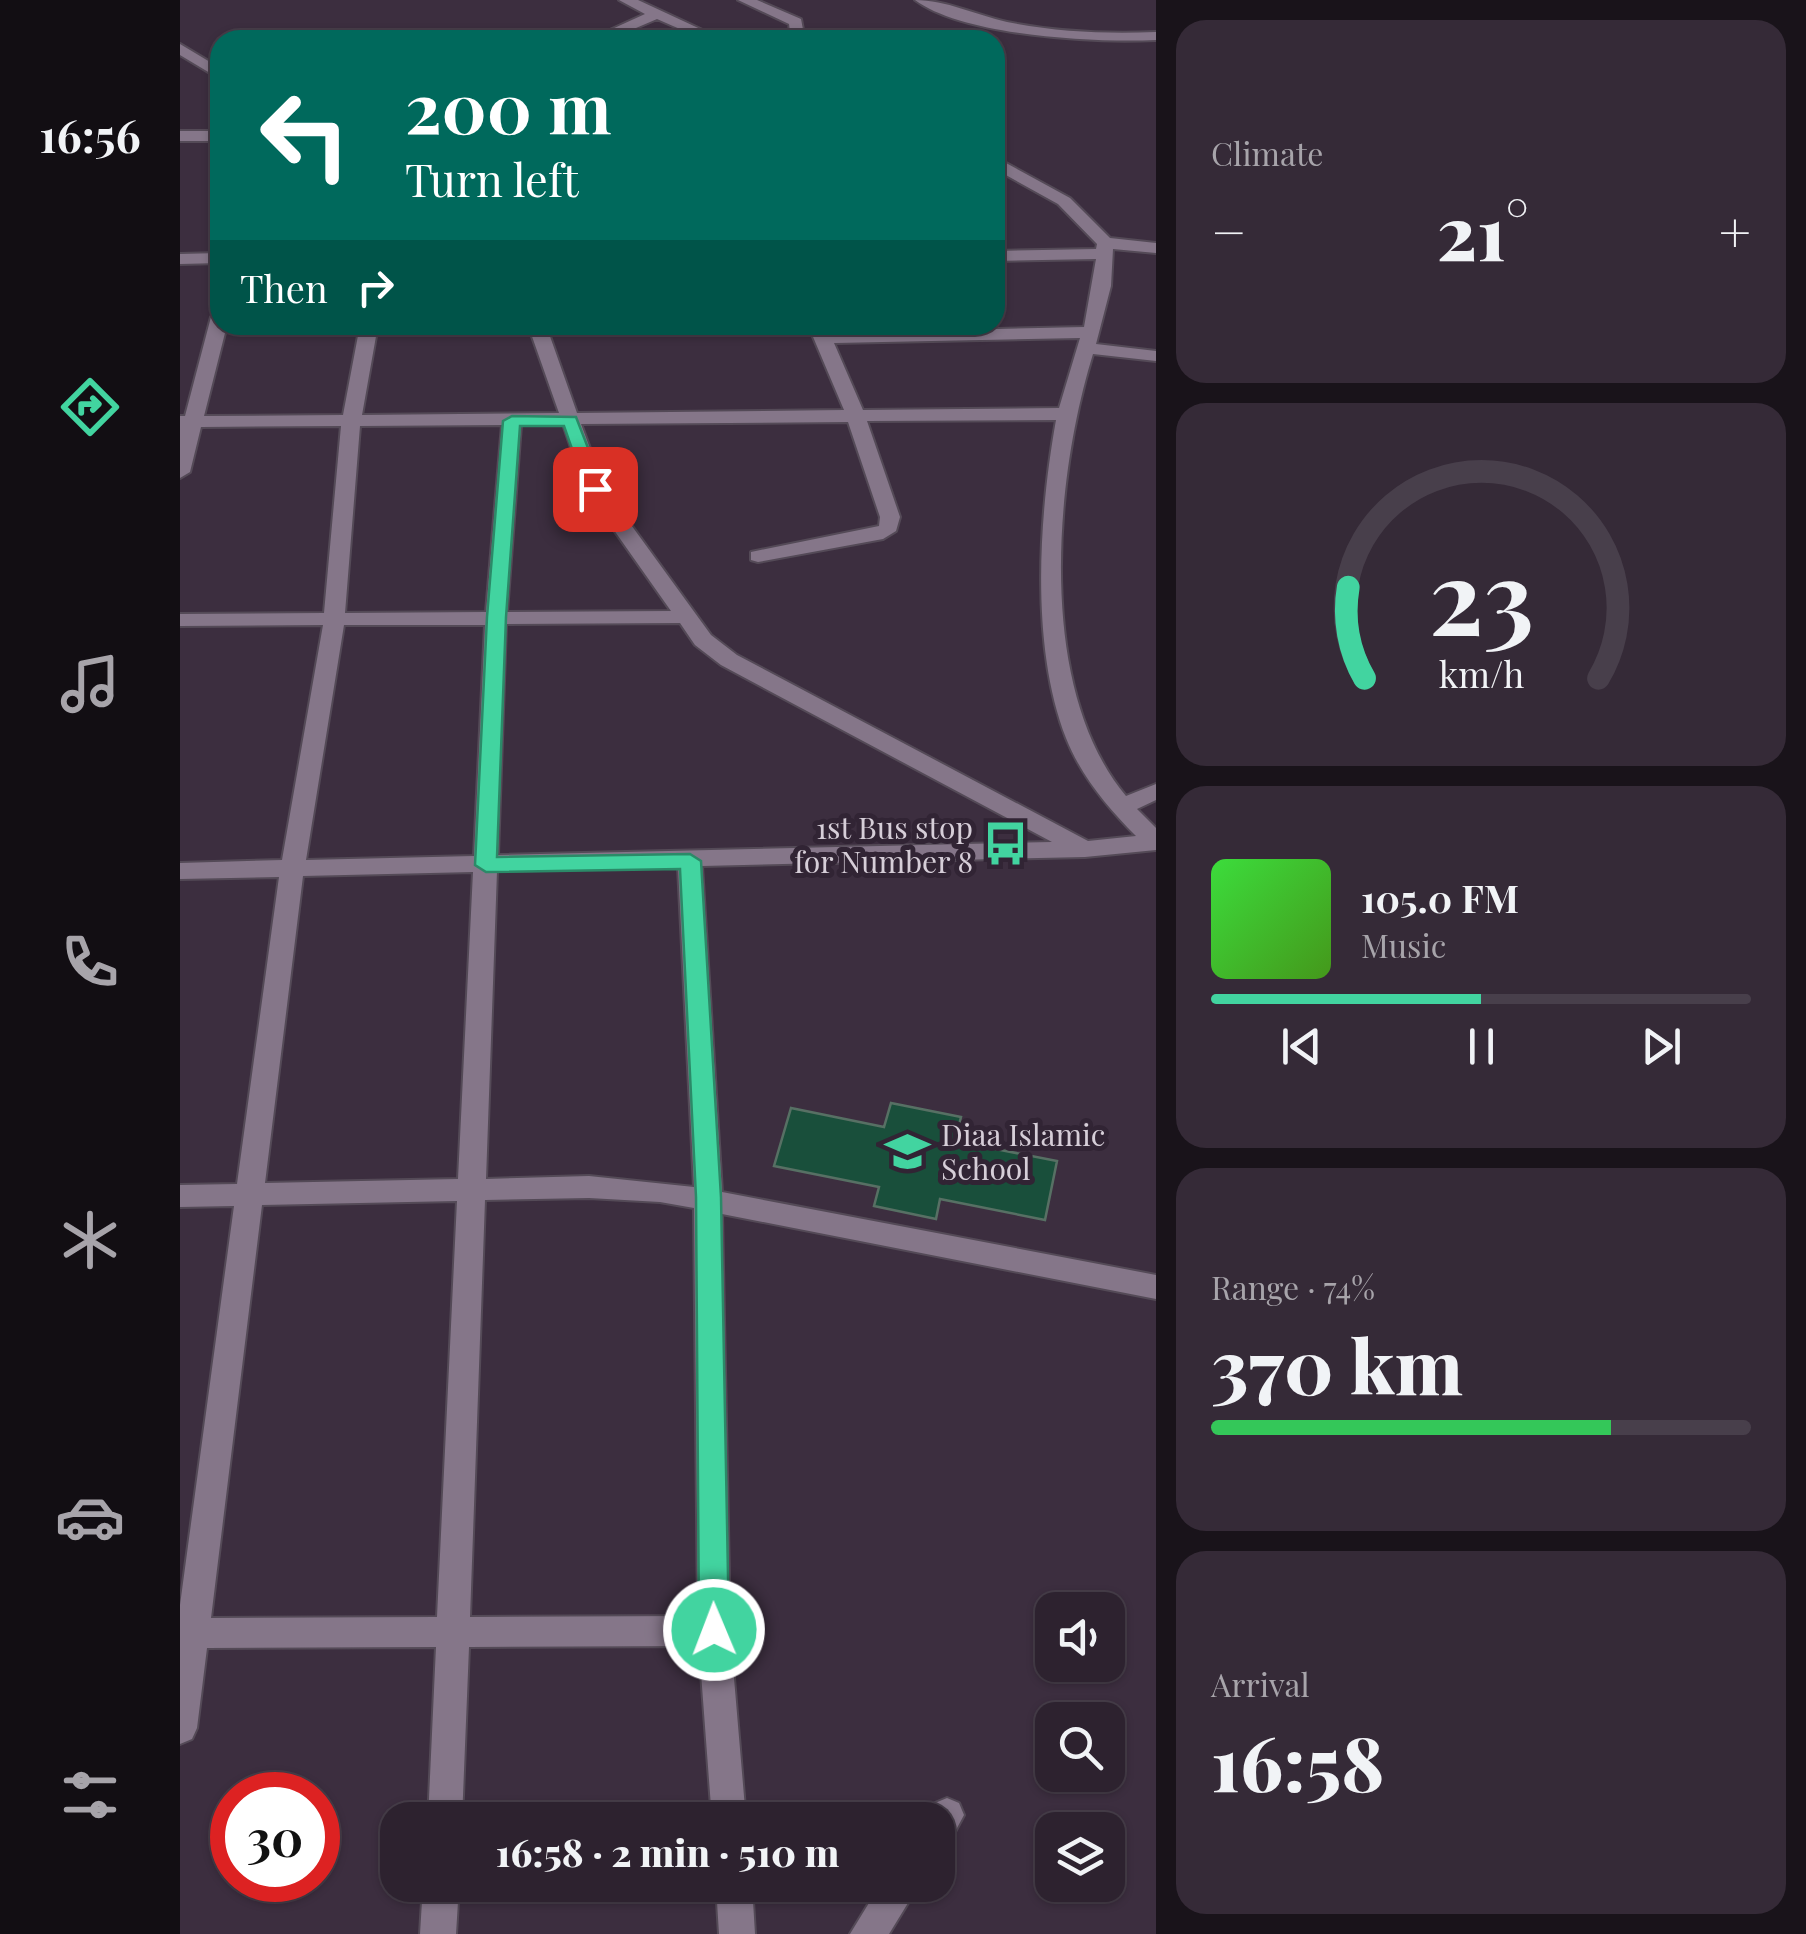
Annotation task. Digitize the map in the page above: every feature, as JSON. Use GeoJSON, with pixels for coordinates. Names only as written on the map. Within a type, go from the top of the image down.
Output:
{"type":"FeatureCollection","features":[{"type":"Feature","properties":{"kind":"street"},"geometry":{"type":"LineString","coordinates":[[626,0],[694,30]]}},
{"type":"Feature","properties":{"kind":"street"},"geometry":{"type":"LineString","coordinates":[[745,0],[796,22],[797,30]]}},
{"type":"Feature","properties":{"kind":"street"},"geometry":{"type":"LineString","coordinates":[[922,0],[994,23],[1156,50]]}},
{"type":"Feature","properties":{"kind":"street"},"geometry":{"type":"LineString","coordinates":[[619,30],[657,14]]}},
{"type":"Feature","properties":{"kind":"street"},"geometry":{"type":"LineString","coordinates":[[1098,40],[1156,36]]}},
{"type":"Feature","properties":{"kind":"street"},"geometry":{"type":"LineString","coordinates":[[180,48],[210,68]]}},
{"type":"Feature","properties":{"kind":"street"},"geometry":{"type":"LineString","coordinates":[[180,136],[210,136]]}},
{"type":"Feature","properties":{"kind":"street"},"geometry":{"type":"LineString","coordinates":[[1005,167],[1039,184],[1087,220],[1106,249],[1089,340],[1067,414],[1054,535],[1066,701],[1094,770],[1122,808],[1155,841]]}},
{"type":"Feature","properties":{"kind":"street"},"geometry":{"type":"LineString","coordinates":[[1005,185],[1039,184]]}},
{"type":"Feature","properties":{"kind":"street"},"geometry":{"type":"LineString","coordinates":[[1005,255],[1156,248]]}},
{"type":"Feature","properties":{"kind":"street"},"geometry":{"type":"LineString","coordinates":[[180,259],[210,258]]}},
{"type":"Feature","properties":{"kind":"street"},"geometry":{"type":"LineString","coordinates":[[180,472],[186,422],[214,335]]}},
{"type":"Feature","properties":{"kind":"street"},"geometry":{"type":"LineString","coordinates":[[180,1728],[186,1634],[250,1195],[292,870],[335,618],[352,422],[367,335]]}},
{"type":"Feature","properties":{"kind":"street"},"geometry":{"type":"LineString","coordinates":[[540,335],[584,465],[608,512],[703,640],[729,660],[1085,850]]}},
{"type":"Feature","properties":{"kind":"street"},"geometry":{"type":"LineString","coordinates":[[758,556],[883,532],[889,527],[890,518],[855,414],[822,335]]}},
{"type":"Feature","properties":{"kind":"street"},"geometry":{"type":"LineString","coordinates":[[922,335],[1089,340],[1156,356]]}},
{"type":"Feature","properties":{"kind":"street"},"geometry":{"type":"LineString","coordinates":[[186,422],[1067,414]]}},
{"type":"Feature","properties":{"kind":"street"},"geometry":{"type":"LineString","coordinates":[[445,1802],[496,617],[512,421]]}},
{"type":"Feature","properties":{"kind":"street"},"geometry":{"type":"LineString","coordinates":[[180,620],[686,617]]}},
{"type":"Feature","properties":{"kind":"street"},"geometry":{"type":"LineString","coordinates":[[1122,808],[1156,791]]}},
{"type":"Feature","properties":{"kind":"street"},"geometry":{"type":"LineString","coordinates":[[180,872],[1085,850],[1155,841]]}},
{"type":"Feature","properties":{"kind":"street"},"geometry":{"type":"LineString","coordinates":[[690,861],[708,1197],[714,1630],[727,1802]]}},
{"type":"Feature","properties":{"kind":"street"},"geometry":{"type":"LineString","coordinates":[[180,1196],[589,1187],[708,1197],[1156,1286]]}},
{"type":"Feature","properties":{"kind":"street"},"geometry":{"type":"LineString","coordinates":[[186,1634],[714,1630]]}},
{"type":"Feature","properties":{"kind":"street"},"geometry":{"type":"LineString","coordinates":[[438,1934],[440,1902]]}},
{"type":"Feature","properties":{"kind":"street"},"geometry":{"type":"LineString","coordinates":[[735,1902],[737,1934]]}},
{"type":"Feature","properties":{"kind":"street"},"geometry":{"type":"LineString","coordinates":[[868,1934],[890,1902]]}},
{"type":"Feature","properties":{"kind":"building"},"geometry":{"type":"Polygon","coordinates":[[[891,1103],[961,1117],[955,1141],[1057,1161],[1045,1220],[940,1199],[936,1219],[874,1206],[879,1187],[774,1166],[791,1108],[884,1127],[891,1103]]]}},
{"type":"Feature","properties":{"kind":"place","name":"1st Bus stop for Number 8"},"geometry":{"type":"Point","coordinates":[1006,844]}},
{"type":"Feature","properties":{"kind":"place","name":"Diaa Islamic School"},"geometry":{"type":"Point","coordinates":[908,1151]}},
{"type":"Feature","properties":{"kind":"route"},"geometry":{"type":"LineString","coordinates":[[595,489],[570,420],[512,421],[496,617],[486,865],[690,861],[708,1197],[714,1630]]}}]}
